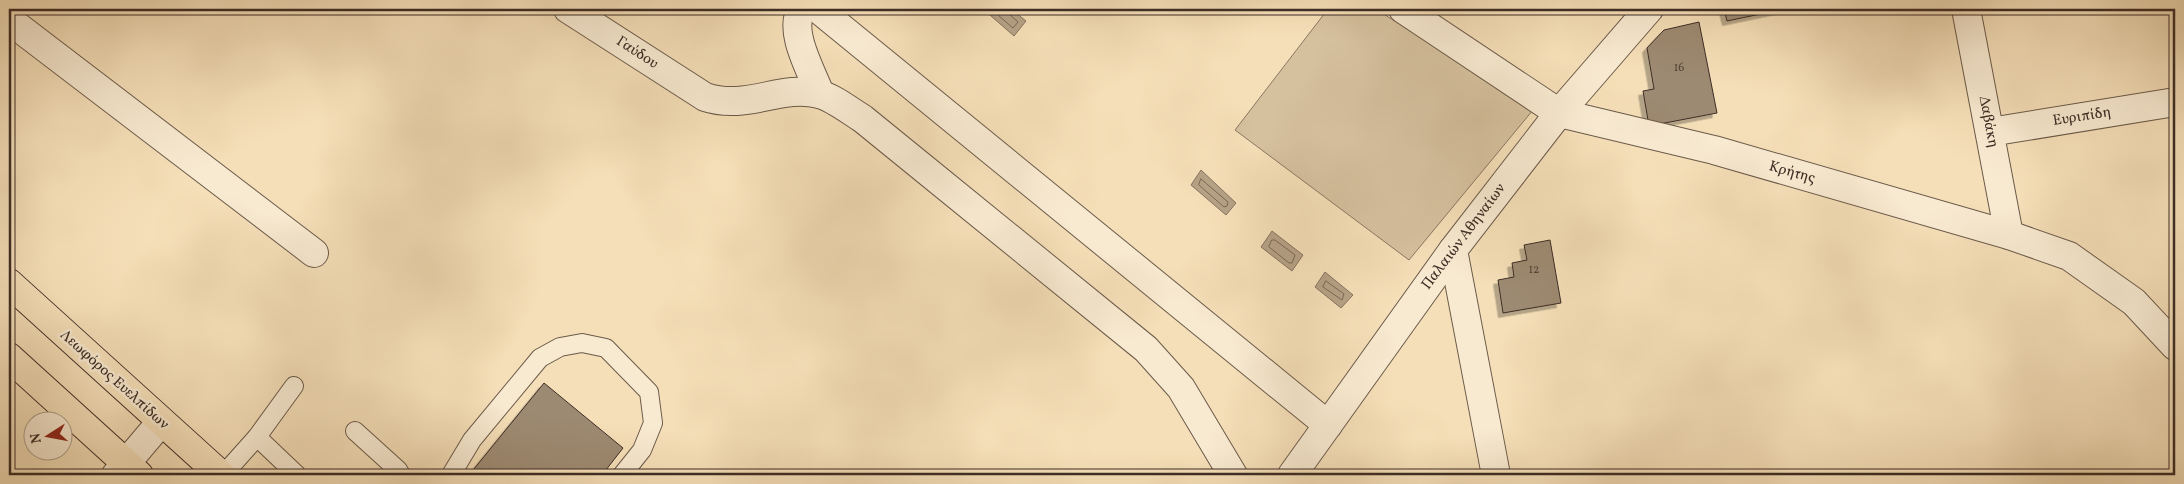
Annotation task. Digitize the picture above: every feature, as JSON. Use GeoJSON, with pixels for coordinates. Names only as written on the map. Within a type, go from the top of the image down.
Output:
{"type":"FeatureCollection","features":[{"type":"Feature","properties":{"kind":"main road","name":"Λεωφόρος Ευελπίδων"},"geometry":{"type":"LineString","coordinates":[[9,283],[222,475]]}},
{"type":"Feature","properties":{"kind":"main road"},"geometry":{"type":"LineString","coordinates":[[9,357],[127,471]]}},
{"type":"Feature","properties":{"kind":"street","name":"Γαύδου"},"geometry":{"type":"LineString","coordinates":[[568,9],[705,97],[722,102],[744,101],[795,92],[820,94]]}},
{"type":"Feature","properties":{"kind":"street"},"geometry":{"type":"LineString","coordinates":[[802,9],[797,20],[799,39],[820,94],[863,119],[1146,349],[1181,388],[1233,475]]}},
{"type":"Feature","properties":{"kind":"street"},"geometry":{"type":"LineString","coordinates":[[818,9],[1328,425]]}},
{"type":"Feature","properties":{"kind":"street","name":"Κρήτης"},"geometry":{"type":"LineString","coordinates":[[1403,9],[1559,112],[1714,150],[2009,235],[2070,256],[2134,302],[2175,346]]}},
{"type":"Feature","properties":{"kind":"street","name":"Παλαιών Αθηναίων"},"geometry":{"type":"LineString","coordinates":[[1292,475],[1452,250],[1559,112],[1649,9]]}},
{"type":"Feature","properties":{"kind":"street","name":"Δαβάκη"},"geometry":{"type":"LineString","coordinates":[[1966,9],[2009,235]]}},
{"type":"Feature","properties":{"kind":"street"},"geometry":{"type":"LineString","coordinates":[[9,20],[314,253]]}},
{"type":"Feature","properties":{"kind":"street","name":"Ευριπίδη"},"geometry":{"type":"LineString","coordinates":[[1990,132],[2175,102]]}},
{"type":"Feature","properties":{"kind":"street"},"geometry":{"type":"LineString","coordinates":[[1452,250],[1496,475]]}},
{"type":"Feature","properties":{"kind":"street"},"geometry":{"type":"LineString","coordinates":[[127,471],[162,422]]}},
{"type":"Feature","properties":{"kind":"lane"},"geometry":{"type":"LineString","coordinates":[[451,475],[472,440],[540,358],[560,347],[582,343],[606,348],[648,392],[652,423],[642,450],[622,475]]}},
{"type":"Feature","properties":{"kind":"lane"},"geometry":{"type":"LineString","coordinates":[[222,475],[257,436],[294,386]]}},
{"type":"Feature","properties":{"kind":"lane"},"geometry":{"type":"LineString","coordinates":[[355,431],[398,470],[401,475]]}},
{"type":"Feature","properties":{"kind":"lane"},"geometry":{"type":"LineString","coordinates":[[257,436],[298,475]]}},
{"type":"Feature","properties":{"kind":"shaded area"},"geometry":{"type":"Polygon","coordinates":[[[1328,9],[1376,9],[1533,110],[1409,260],[1235,130],[1328,9]]]}},
{"type":"Feature","properties":{"kind":"water"},"geometry":{"type":"Polygon","coordinates":[[[983,9],[1011,9],[1026,21],[1014,36],[983,9]]]}},
{"type":"Feature","properties":{"kind":"water"},"geometry":{"type":"Polygon","coordinates":[[[1201,170],[1236,203],[1226,215],[1191,185],[1201,170]]]}},
{"type":"Feature","properties":{"kind":"water"},"geometry":{"type":"Polygon","coordinates":[[[1272,231],[1303,255],[1292,271],[1261,247],[1272,231]]]}},
{"type":"Feature","properties":{"kind":"water"},"geometry":{"type":"Polygon","coordinates":[[[1325,272],[1353,295],[1341,308],[1315,287],[1325,272]]]}},
{"type":"Feature","properties":{"kind":"building"},"geometry":{"type":"Polygon","coordinates":[[[1724,9],[1785,9],[1727,21],[1724,9]]]}},
{"type":"Feature","properties":{"kind":"building"},"geometry":{"type":"Polygon","coordinates":[[[1699,22],[1717,113],[1649,126],[1643,91],[1654,89],[1647,48],[1664,30],[1699,22]]]}},
{"type":"Feature","properties":{"kind":"building"},"geometry":{"type":"Polygon","coordinates":[[[1550,240],[1561,303],[1503,313],[1498,280],[1514,277],[1512,263],[1527,260],[1524,245],[1550,240]]]}},
{"type":"Feature","properties":{"kind":"building"},"geometry":{"type":"Polygon","coordinates":[[[544,383],[623,448],[602,475],[469,475],[544,383]]]}},
{"type":"Feature","properties":{"kind":"building"},"geometry":{"type":"Polygon","coordinates":[[[2175,471],[2175,475],[2151,475],[2175,471]]]}}]}
